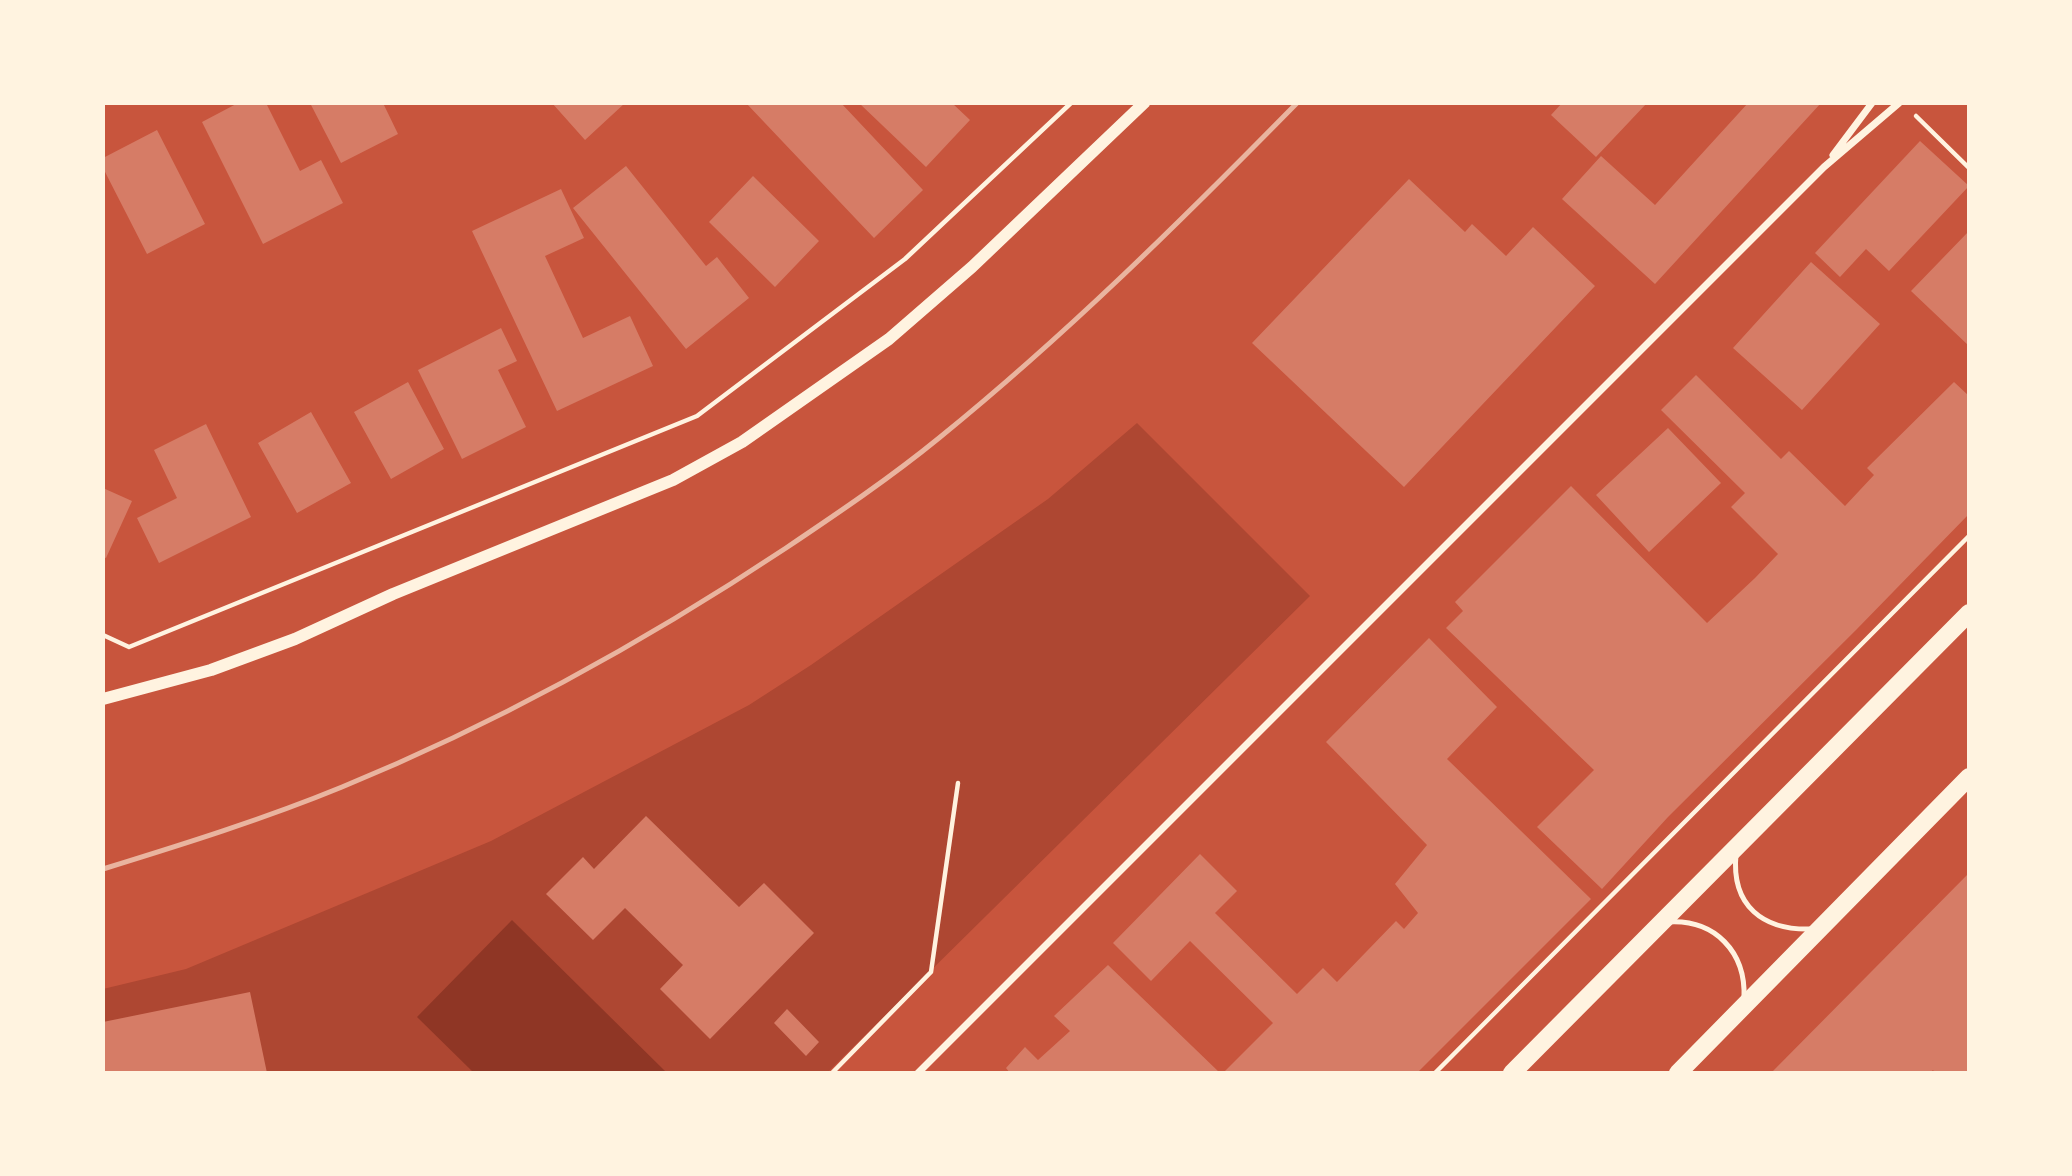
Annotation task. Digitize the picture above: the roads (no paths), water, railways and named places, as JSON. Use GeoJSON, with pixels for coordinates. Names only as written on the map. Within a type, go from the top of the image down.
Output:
{"type":"FeatureCollection","features":[{"type":"Feature","properties":{"kind":"main road"},"geometry":{"type":"LineString","coordinates":[[1511,1073],[1969,613]]}},
{"type":"Feature","properties":{"kind":"main road"},"geometry":{"type":"LineString","coordinates":[[1678,1073],[1969,777]]}},
{"type":"Feature","properties":{"kind":"street"},"geometry":{"type":"LineString","coordinates":[[103,699],[211,670],[295,639],[393,594],[673,480],[742,442],[889,339],[972,267],[1144,103]]}},
{"type":"Feature","properties":{"kind":"street"},"geometry":{"type":"LineString","coordinates":[[1824,167],[1872,103]]}},
{"type":"Feature","properties":{"kind":"street"},"geometry":{"type":"LineString","coordinates":[[918,1073],[1824,167],[1899,103]]}},
{"type":"Feature","properties":{"kind":"lane"},"geometry":{"type":"LineString","coordinates":[[1737,848],[1737,883],[1743,899],[1752,910],[1766,921],[1783,928],[1820,929]]}},
{"type":"Feature","properties":{"kind":"lane"},"geometry":{"type":"LineString","coordinates":[[1661,922],[1692,924],[1712,932],[1724,941],[1736,956],[1741,971],[1744,1006]]}},
{"type":"Feature","properties":{"kind":"railway"},"geometry":{"type":"LineString","coordinates":[[103,869],[283,810],[458,736],[625,648],[733,582],[883,481],[986,399],[1122,276],[1297,103]]}}]}
